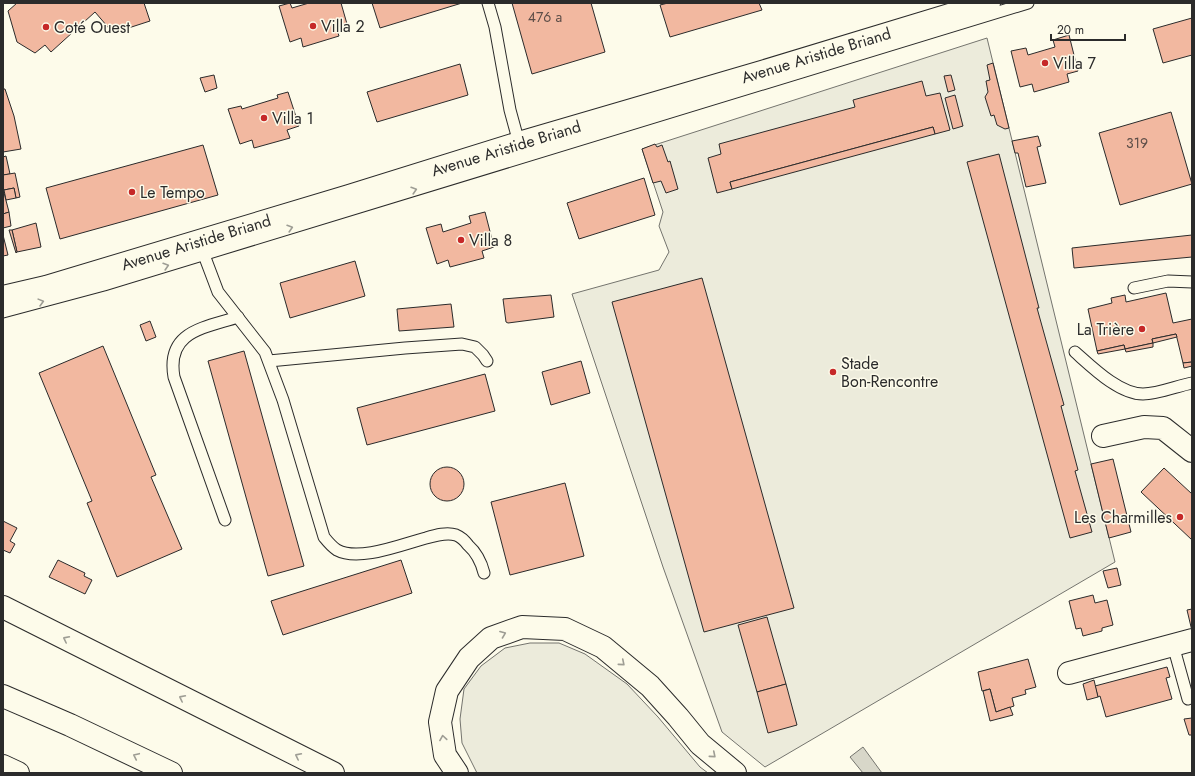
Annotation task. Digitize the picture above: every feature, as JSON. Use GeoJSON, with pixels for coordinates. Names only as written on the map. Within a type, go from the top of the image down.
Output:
{"type":"FeatureCollection","features":[{"type":"Feature","properties":{"kind":"main road","name":"Avenue Aristide Briand"},"geometry":{"type":"LineString","coordinates":[[10,293],[46,288],[201,248],[349,196],[519,142],[757,73],[989,3]]}},
{"type":"Feature","properties":{"kind":"main road"},"geometry":{"type":"LineString","coordinates":[[1103,436],[1144,427],[1163,428],[1192,451]]}},
{"type":"Feature","properties":{"kind":"main road"},"geometry":{"type":"LineString","coordinates":[[3,607],[333,773]]}},
{"type":"Feature","properties":{"kind":"main road"},"geometry":{"type":"LineString","coordinates":[[457,773],[445,755],[440,722],[447,691],[469,658],[491,638],[522,627],[565,630],[603,647],[650,686],[700,744],[734,773]]}},
{"type":"Feature","properties":{"kind":"main road"},"geometry":{"type":"LineString","coordinates":[[1069,673],[1182,642]]}},
{"type":"Feature","properties":{"kind":"main road"},"geometry":{"type":"LineString","coordinates":[[3,689],[70,725]]}},
{"type":"Feature","properties":{"kind":"main road"},"geometry":{"type":"LineString","coordinates":[[3,696],[70,725],[171,773]]}},
{"type":"Feature","properties":{"kind":"main road"},"geometry":{"type":"LineString","coordinates":[[3,766],[18,773]]}},
{"type":"Feature","properties":{"kind":"lane"},"geometry":{"type":"LineString","coordinates":[[488,3],[495,27],[510,110],[519,142]]}},
{"type":"Feature","properties":{"kind":"lane"},"geometry":{"type":"LineString","coordinates":[[3,312],[104,285],[201,248],[1028,3]]}},
{"type":"Feature","properties":{"kind":"lane"},"geometry":{"type":"LineString","coordinates":[[201,248],[218,292],[265,352],[269,361],[283,400],[324,537],[331,546],[347,554],[370,553],[432,536],[446,534],[455,535],[462,538],[476,552],[481,561],[484,573]]}},
{"type":"Feature","properties":{"kind":"lane"},"geometry":{"type":"LineString","coordinates":[[1134,288],[1168,281],[1192,282]]}},
{"type":"Feature","properties":{"kind":"lane"},"geometry":{"type":"LineString","coordinates":[[226,520],[174,377],[172,365],[173,356],[177,346],[184,337],[196,331],[238,317]]}},
{"type":"Feature","properties":{"kind":"lane"},"geometry":{"type":"LineString","coordinates":[[269,361],[413,347],[462,344],[475,347],[484,355],[487,361]]}},
{"type":"Feature","properties":{"kind":"lane"},"geometry":{"type":"LineString","coordinates":[[1075,352],[1112,382],[1136,393],[1146,394],[1192,383]]}},
{"type":"Feature","properties":{"kind":"lane"},"geometry":{"type":"LineString","coordinates":[[1182,642],[1188,699]]}},
{"type":"Feature","properties":{"kind":"shaded area","name":"Stade Bon-Rencontre"},"geometry":{"type":"Polygon","coordinates":[[[987,38],[1115,562],[765,767],[722,732],[663,567],[572,294],[659,270],[669,252],[659,226],[663,212],[642,149],[987,38]]]}},
{"type":"Feature","properties":{"kind":"shaded area"},"geometry":{"type":"Polygon","coordinates":[[[530,643],[559,643],[585,654],[627,684],[658,717],[700,767],[708,773],[477,773],[462,743],[460,719],[464,689],[481,666],[505,648],[530,643]]]}},
{"type":"Feature","properties":{"kind":"shaded area"},"geometry":{"type":"Polygon","coordinates":[[[863,747],[882,773],[863,773],[850,757],[863,747]]]}},
{"type":"Feature","properties":{"kind":"building","name":"Coté Ouest"},"geometry":{"type":"Polygon","coordinates":[[[17,3],[144,3],[150,21],[113,33],[95,12],[51,52],[45,45],[35,53],[17,42],[8,11],[17,3]]]}},
{"type":"Feature","properties":{"kind":"building","name":"Villa 2"},"geometry":{"type":"Polygon","coordinates":[[[290,3],[292,8],[309,3],[341,3],[347,24],[336,27],[339,36],[303,47],[301,38],[290,42],[279,6],[290,3]]]}},
{"type":"Feature","properties":{"kind":"building"},"geometry":{"type":"Polygon","coordinates":[[[372,3],[462,3],[380,28],[372,3]]]}},
{"type":"Feature","properties":{"kind":"building"},"geometry":{"type":"Polygon","coordinates":[[[512,3],[591,3],[605,52],[532,74],[512,3]]]}},
{"type":"Feature","properties":{"kind":"building"},"geometry":{"type":"Polygon","coordinates":[[[668,3],[759,3],[762,10],[670,37],[660,5],[668,3]]]}},
{"type":"Feature","properties":{"kind":"building"},"geometry":{"type":"Polygon","coordinates":[[[1192,18],[1192,55],[1163,63],[1153,29],[1192,18]]]}},
{"type":"Feature","properties":{"kind":"building","name":"Villa 7"},"geometry":{"type":"Polygon","coordinates":[[[1069,35],[1078,71],[1067,74],[1069,82],[1034,92],[1032,84],[1020,87],[1011,51],[1026,48],[1028,55],[1055,47],[1053,40],[1069,35]]]}},
{"type":"Feature","properties":{"kind":"building"},"geometry":{"type":"Polygon","coordinates":[[[993,63],[1009,128],[1005,129],[997,125],[994,115],[991,116],[985,97],[988,92],[986,81],[990,80],[987,65],[993,63]]]}},
{"type":"Feature","properties":{"kind":"building"},"geometry":{"type":"Polygon","coordinates":[[[460,64],[468,95],[377,122],[367,92],[460,64]]]}},
{"type":"Feature","properties":{"kind":"building"},"geometry":{"type":"Polygon","coordinates":[[[214,75],[217,88],[205,92],[200,78],[214,75]]]}},
{"type":"Feature","properties":{"kind":"building"},"geometry":{"type":"Polygon","coordinates":[[[951,75],[955,90],[948,92],[944,76],[951,75]]]}},
{"type":"Feature","properties":{"kind":"building"},"geometry":{"type":"Polygon","coordinates":[[[922,81],[926,96],[940,93],[950,130],[935,134],[933,127],[730,182],[732,189],[717,193],[708,158],[721,154],[719,144],[855,107],[853,100],[922,81]]]}},
{"type":"Feature","properties":{"kind":"building"},"geometry":{"type":"Polygon","coordinates":[[[3,89],[5,89],[14,116],[21,149],[3,152],[3,89]]]}},
{"type":"Feature","properties":{"kind":"building","name":"Villa 1"},"geometry":{"type":"Polygon","coordinates":[[[288,92],[299,126],[287,130],[290,138],[254,148],[252,140],[240,144],[228,109],[241,106],[242,109],[278,98],[277,95],[288,92]]]}},
{"type":"Feature","properties":{"kind":"building"},"geometry":{"type":"Polygon","coordinates":[[[955,95],[963,126],[953,129],[945,98],[955,95]]]}},
{"type":"Feature","properties":{"kind":"building"},"geometry":{"type":"Polygon","coordinates":[[[1171,112],[1192,184],[1120,205],[1099,133],[1171,112]]]}},
{"type":"Feature","properties":{"kind":"building"},"geometry":{"type":"Polygon","coordinates":[[[933,127],[935,134],[732,189],[730,182],[933,127]]]}},
{"type":"Feature","properties":{"kind":"building"},"geometry":{"type":"Polygon","coordinates":[[[1038,136],[1041,146],[1037,147],[1046,183],[1026,187],[1018,153],[1015,153],[1012,141],[1038,136]]]}},
{"type":"Feature","properties":{"kind":"building"},"geometry":{"type":"Polygon","coordinates":[[[655,144],[657,147],[662,145],[668,162],[670,161],[678,189],[666,193],[661,181],[653,183],[642,149],[655,144]]]}},
{"type":"Feature","properties":{"kind":"building","name":"Le Tempo"},"geometry":{"type":"Polygon","coordinates":[[[203,145],[218,195],[60,239],[46,188],[203,145]]]}},
{"type":"Feature","properties":{"kind":"building"},"geometry":{"type":"Polygon","coordinates":[[[999,154],[1039,308],[1037,308],[1064,405],[1061,406],[1078,470],[1075,471],[1092,532],[1070,538],[967,162],[999,154]]]}},
{"type":"Feature","properties":{"kind":"building"},"geometry":{"type":"Polygon","coordinates":[[[6,156],[10,174],[3,175],[3,157],[6,156]]]}},
{"type":"Feature","properties":{"kind":"building"},"geometry":{"type":"Polygon","coordinates":[[[15,173],[20,197],[16,198],[14,188],[4,190],[3,187],[3,175],[15,173]]]}},
{"type":"Feature","properties":{"kind":"building"},"geometry":{"type":"Polygon","coordinates":[[[644,178],[655,215],[579,239],[567,203],[644,178]]]}},
{"type":"Feature","properties":{"kind":"building"},"geometry":{"type":"Polygon","coordinates":[[[14,188],[16,198],[6,200],[4,190],[14,188]]]}},
{"type":"Feature","properties":{"kind":"building"},"geometry":{"type":"Polygon","coordinates":[[[3,189],[9,212],[3,214],[3,189]]]}},
{"type":"Feature","properties":{"kind":"building"},"geometry":{"type":"Polygon","coordinates":[[[9,212],[11,226],[3,228],[3,214],[9,212]]]}},
{"type":"Feature","properties":{"kind":"building","name":"Villa 8"},"geometry":{"type":"Polygon","coordinates":[[[485,212],[494,247],[482,251],[484,258],[450,267],[448,260],[437,264],[426,228],[441,224],[443,232],[471,223],[469,216],[485,212]]]}},
{"type":"Feature","properties":{"kind":"building"},"geometry":{"type":"Polygon","coordinates":[[[36,223],[41,247],[17,252],[12,230],[36,223]]]}},
{"type":"Feature","properties":{"kind":"building"},"geometry":{"type":"Polygon","coordinates":[[[9,230],[12,230],[16,253],[9,230]]]}},
{"type":"Feature","properties":{"kind":"building"},"geometry":{"type":"Polygon","coordinates":[[[3,235],[8,255],[3,256],[3,235]]]}},
{"type":"Feature","properties":{"kind":"building"},"geometry":{"type":"Polygon","coordinates":[[[1192,235],[1192,257],[1074,268],[1072,248],[1192,235]]]}},
{"type":"Feature","properties":{"kind":"building"},"geometry":{"type":"Polygon","coordinates":[[[355,261],[365,296],[290,318],[280,283],[355,261]]]}},
{"type":"Feature","properties":{"kind":"building"},"geometry":{"type":"Polygon","coordinates":[[[702,278],[794,608],[704,632],[612,302],[702,278]]]}},
{"type":"Feature","properties":{"kind":"building","name":"La Trière"},"geometry":{"type":"Polygon","coordinates":[[[1166,293],[1173,323],[1192,319],[1192,362],[1183,363],[1176,334],[1152,339],[1153,343],[1125,349],[1124,345],[1097,351],[1088,309],[1112,303],[1111,298],[1125,295],[1126,302],[1166,293]]]}},
{"type":"Feature","properties":{"kind":"building"},"geometry":{"type":"Polygon","coordinates":[[[551,295],[554,317],[508,323],[506,322],[503,299],[551,295]]]}},
{"type":"Feature","properties":{"kind":"building"},"geometry":{"type":"Polygon","coordinates":[[[451,304],[454,327],[399,331],[397,309],[451,304]]]}},
{"type":"Feature","properties":{"kind":"building"},"geometry":{"type":"Polygon","coordinates":[[[150,321],[156,337],[146,341],[140,325],[150,321]]]}},
{"type":"Feature","properties":{"kind":"building"},"geometry":{"type":"Polygon","coordinates":[[[1176,334],[1177,337],[1153,343],[1152,339],[1176,334]]]}},
{"type":"Feature","properties":{"kind":"building"},"geometry":{"type":"Polygon","coordinates":[[[1153,343],[1153,347],[1126,352],[1125,349],[1153,343]]]}},
{"type":"Feature","properties":{"kind":"building"},"geometry":{"type":"Polygon","coordinates":[[[1124,345],[1125,349],[1098,354],[1097,351],[1124,345]]]}},
{"type":"Feature","properties":{"kind":"building"},"geometry":{"type":"Polygon","coordinates":[[[103,346],[156,475],[151,477],[182,549],[117,577],[87,503],[92,501],[39,373],[103,346]]]}},
{"type":"Feature","properties":{"kind":"building"},"geometry":{"type":"Polygon","coordinates":[[[244,351],[304,566],[268,576],[208,361],[244,351]]]}},
{"type":"Feature","properties":{"kind":"building"},"geometry":{"type":"Polygon","coordinates":[[[581,361],[590,393],[551,405],[542,372],[581,361]]]}},
{"type":"Feature","properties":{"kind":"building"},"geometry":{"type":"Polygon","coordinates":[[[1192,362],[1192,366],[1184,368],[1183,363],[1192,362]]]}},
{"type":"Feature","properties":{"kind":"building"},"geometry":{"type":"Polygon","coordinates":[[[485,374],[495,411],[367,445],[357,408],[485,374]]]}},
{"type":"Feature","properties":{"kind":"building"},"geometry":{"type":"Polygon","coordinates":[[[1113,459],[1131,532],[1109,538],[1091,464],[1113,459]]]}},
{"type":"Feature","properties":{"kind":"building"},"geometry":{"type":"Polygon","coordinates":[[[444,467],[450,467],[459,472],[463,478],[463,490],[459,496],[450,501],[444,501],[435,496],[430,487],[430,481],[435,472],[444,467]]]}},
{"type":"Feature","properties":{"kind":"building","name":"Les Charmilles"},"geometry":{"type":"Polygon","coordinates":[[[1164,468],[1192,494],[1192,540],[1141,492],[1164,468]]]}},
{"type":"Feature","properties":{"kind":"building"},"geometry":{"type":"Polygon","coordinates":[[[565,483],[584,556],[510,575],[491,502],[565,483]]]}},
{"type":"Feature","properties":{"kind":"building"},"geometry":{"type":"Polygon","coordinates":[[[3,521],[17,528],[10,541],[15,544],[10,553],[3,550],[3,521]]]}},
{"type":"Feature","properties":{"kind":"building"},"geometry":{"type":"Polygon","coordinates":[[[58,560],[85,573],[84,576],[92,580],[85,594],[49,577],[58,560]]]}},
{"type":"Feature","properties":{"kind":"building"},"geometry":{"type":"Polygon","coordinates":[[[401,560],[412,593],[283,635],[271,601],[401,560]]]}},
{"type":"Feature","properties":{"kind":"building"},"geometry":{"type":"Polygon","coordinates":[[[1117,568],[1121,585],[1108,588],[1103,571],[1117,568]]]}},
{"type":"Feature","properties":{"kind":"building"},"geometry":{"type":"Polygon","coordinates":[[[1093,595],[1095,603],[1107,600],[1113,625],[1102,628],[1102,631],[1083,636],[1081,628],[1076,629],[1069,601],[1093,595]]]}},
{"type":"Feature","properties":{"kind":"building"},"geometry":{"type":"Polygon","coordinates":[[[1192,609],[1192,631],[1187,610],[1192,609]]]}},
{"type":"Feature","properties":{"kind":"building"},"geometry":{"type":"Polygon","coordinates":[[[767,617],[786,684],[757,692],[738,625],[767,617]]]}},
{"type":"Feature","properties":{"kind":"building"},"geometry":{"type":"Polygon","coordinates":[[[1028,659],[1036,687],[1025,690],[1026,694],[1012,698],[1014,706],[996,712],[990,689],[982,691],[978,672],[1028,659]]]}},
{"type":"Feature","properties":{"kind":"building"},"geometry":{"type":"Polygon","coordinates":[[[1167,667],[1170,677],[1166,678],[1172,699],[1106,717],[1100,696],[1098,697],[1095,686],[1167,667]]]}},
{"type":"Feature","properties":{"kind":"building"},"geometry":{"type":"Polygon","coordinates":[[[1094,680],[1098,697],[1087,700],[1083,684],[1094,680]]]}},
{"type":"Feature","properties":{"kind":"building"},"geometry":{"type":"Polygon","coordinates":[[[786,684],[797,725],[768,733],[757,692],[786,684]]]}},
{"type":"Feature","properties":{"kind":"building"},"geometry":{"type":"Polygon","coordinates":[[[990,689],[996,712],[1010,707],[1013,715],[990,721],[983,691],[990,689]]]}},
{"type":"Feature","properties":{"kind":"building"},"geometry":{"type":"Polygon","coordinates":[[[1192,718],[1192,735],[1189,735],[1184,719],[1192,718]]]}},
{"type":"Feature","properties":{"kind":"place","name":"Villa 2"},"geometry":{"type":"Point","coordinates":[313,26]}},
{"type":"Feature","properties":{"kind":"place","name":"Coté Ouest"},"geometry":{"type":"Point","coordinates":[46,27]}},
{"type":"Feature","properties":{"kind":"place","name":"Villa 7"},"geometry":{"type":"Point","coordinates":[1045,63]}},
{"type":"Feature","properties":{"kind":"place","name":"Villa 1"},"geometry":{"type":"Point","coordinates":[264,118]}},
{"type":"Feature","properties":{"kind":"place","name":"Le Tempo"},"geometry":{"type":"Point","coordinates":[132,192]}},
{"type":"Feature","properties":{"kind":"place","name":"Villa 8"},"geometry":{"type":"Point","coordinates":[461,240]}},
{"type":"Feature","properties":{"kind":"place","name":"La Trière"},"geometry":{"type":"Point","coordinates":[1142,329]}},
{"type":"Feature","properties":{"kind":"place","name":"Stade Bon-Rencontre"},"geometry":{"type":"Point","coordinates":[833,372]}},
{"type":"Feature","properties":{"kind":"place","name":"Les Charmilles"},"geometry":{"type":"Point","coordinates":[1180,517]}}]}
